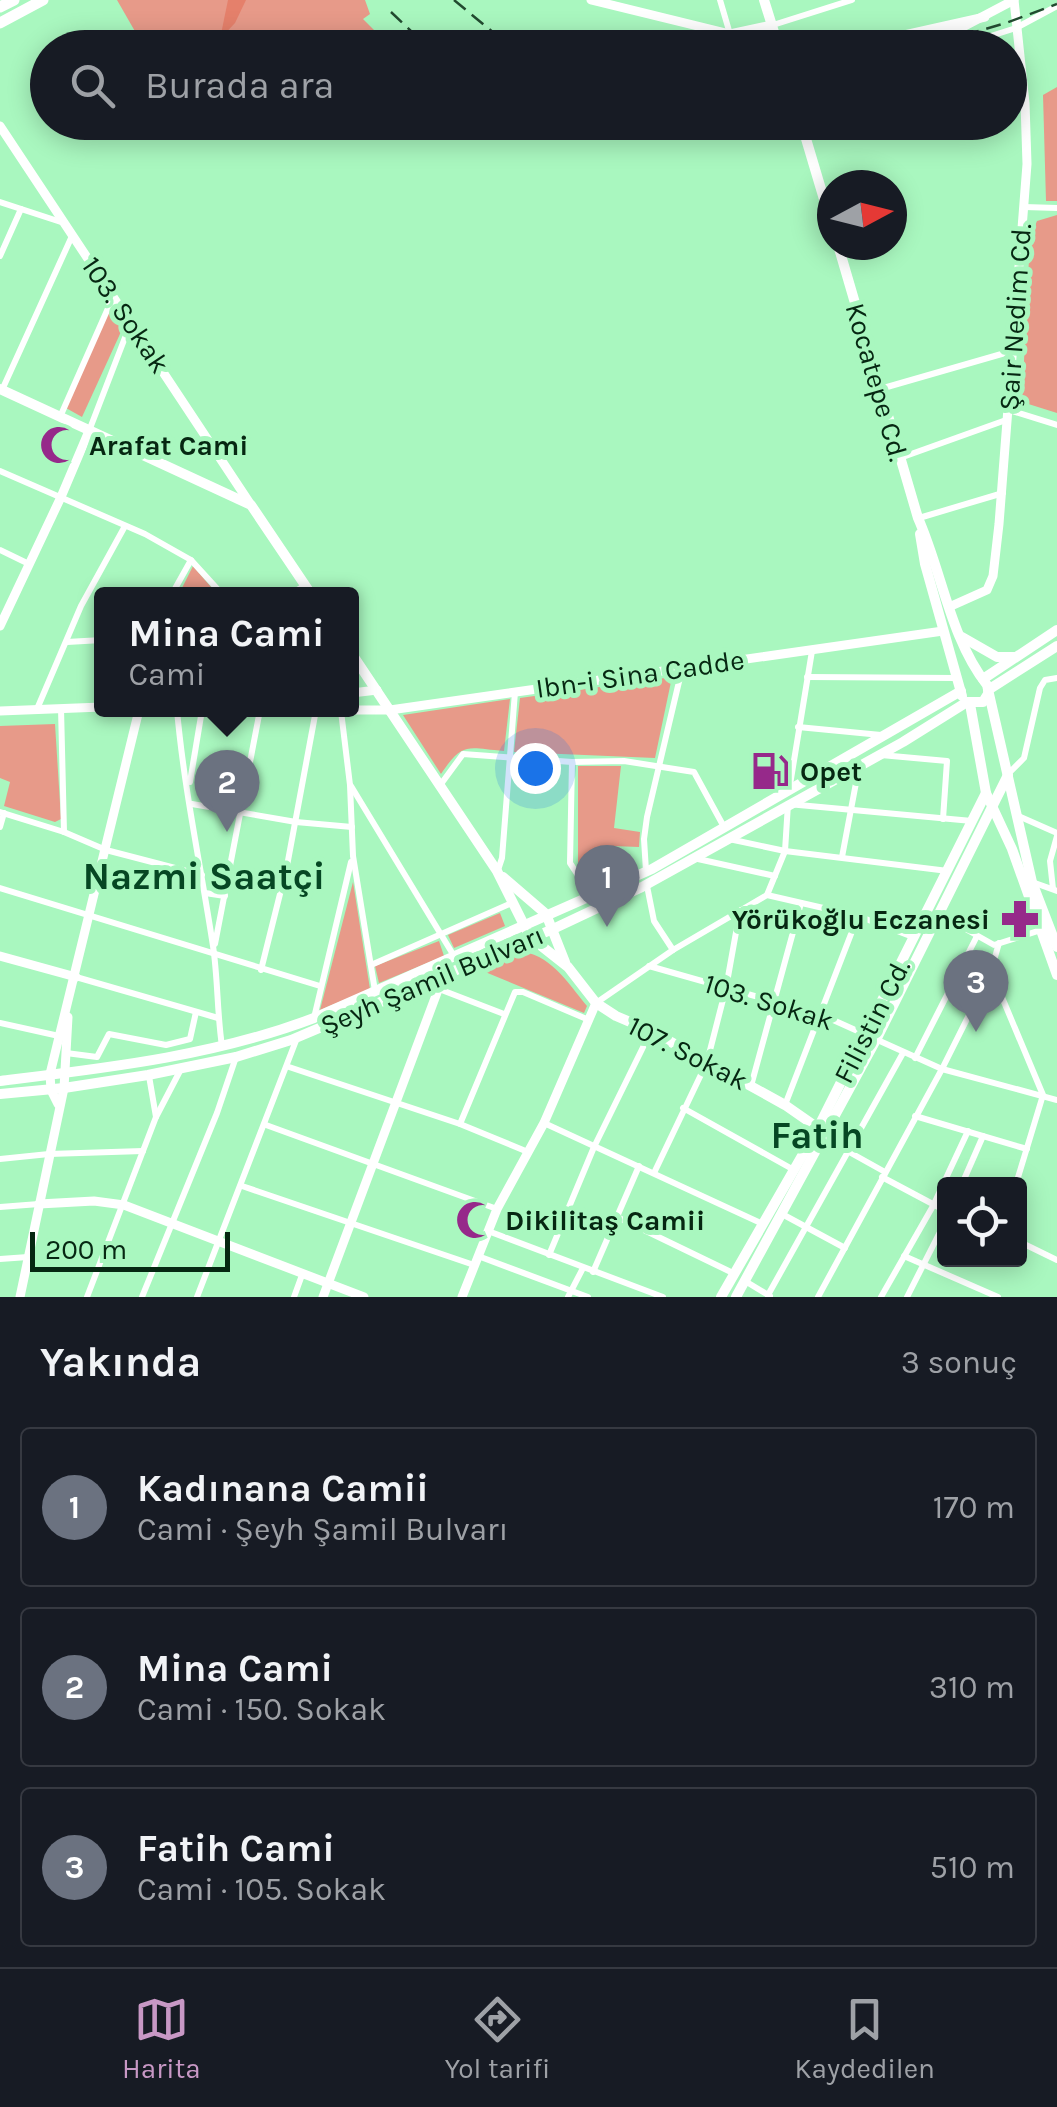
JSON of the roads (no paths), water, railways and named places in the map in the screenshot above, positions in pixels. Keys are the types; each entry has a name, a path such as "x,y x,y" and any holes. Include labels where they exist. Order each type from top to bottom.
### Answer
{"main road":[{"path":"0,7 14,0"},
{"path":"0,23 43,0"},
{"path":"764,0 773,30"},
{"path":"806,140 817,176"},
{"name":"Kocatepe Cd.","path":"842,260 918,518 959,635 985,685 1032,882 1056,940"},
{"path":"1,390 252,506"},
{"name":"103. Sokak","path":"252,506 306,587"},
{"name":"Kocatepe Cd.","path":"918,518 925,564 959,686 968,703"},
{"name":"Şeyh Şamil Bulvarı","path":"0,1081 222,1047 267,1036 314,1018 524,923 592,897 788,804 968,703 983,702 985,685 1016,657 1057,630"},
{"path":"959,635 997,657 1016,657"},
{"name":"Şeyh Şamil Bulvarı","path":"985,685 1057,646"},
{"path":"359,664 497,871 530,938 568,967"},
{"name":"Şeyh Şamil Bulvarı","path":"0,1094 148,1075 236,1057 298,1037 553,929 647,884 694,858 789,791 886,735 968,678 985,685"},
{"path":"968,703 986,794 1012,849 1057,975"},
{"name":"Filistin Cd.","path":"736,1297 740,1277 764,1224 877,1038 1008,774"},
{"name":"Filistin Cd.","path":"721,1297 740,1277 782,1214 865,1032 986,794"},
{"path":"497,871 546,914 568,967"},
{"name":"107. Sokak","path":"568,967 596,1002 616,1016 786,1104 821,1133"}],"street":[{"path":"591,0 715,30"},
{"path":"644,0 648,12"},
{"path":"720,0 729,30"},
{"path":"751,30 772,26 827,3 852,0"},
{"path":"959,30 1014,0"},
{"name":"Şair Nedim Cd.","path":"1014,0 1016,28"},
{"path":"1010,30 1057,6"},
{"path":"927,30 986,17"},
{"name":"103. Sokak","path":"0,126 252,506"},
{"name":"Şair Nedim Cd.","path":"949,608 987,590 993,576 1003,493 1027,140"},
{"path":"2,201 64,223"},
{"path":"1023,207 1057,208"},
{"path":"0,256 22,209"},
{"path":"1,390 72,236"},
{"path":"60,417 114,296"},
{"path":"0,626 62,497 131,321"},
{"path":"879,389 1012,350"},
{"path":"899,458 1009,415 1057,425"},
{"path":"0,472 126,526 191,560 216,587"},
{"path":"918,518 1003,493"},
{"path":"37,709 81,606 126,526"},
{"path":"0,550 29,564"},
{"path":"176,587 191,560"},
{"name":"Ibn-i Sina Cadde","path":"359,710 390,710 944,631"},
{"path":"67,642 94,640"},
{"path":"789,791 812,649"},
{"path":"646,872 644,840 682,668"},
{"path":"807,677 959,686"},
{"path":"1008,774 1024,758 1040,688 1045,680 1057,678"},
{"path":"359,692 377,690"},
{"path":"497,871 502,858 515,692"},
{"path":"0,711 94,707"},
{"path":"61,708 64,832"},
{"path":"58,1089 50,1074 137,717"},
{"path":"179,717 182,760 190,788 214,952 222,1047"},
{"path":"190,788 201,717"},
{"path":"214,952 259,717"},
{"path":"262,970 296,822 315,717"},
{"path":"339,717 350,786 353,856 375,990"},
{"path":"798,727 886,735"},
{"path":"438,787 463,754 658,764 694,772 726,833 785,851 948,871"},
{"path":"880,754 946,761 943,819"},
{"path":"572,762 570,863 592,897"},
{"path":"842,857 859,766"},
{"path":"350,786 454,956"},
{"path":"192,804 296,822 352,827"},
{"path":"462,1297 497,1209 530,1153 596,1002 767,894 785,851 788,804 973,821"},
{"path":"0,826 2,812 106,850 202,875"},
{"path":"1014,814 1057,834 1050,861 1055,890 1032,882"},
{"path":"314,1018 353,856"},
{"path":"694,858 774,876"},
{"path":"647,884 654,921 673,950"},
{"path":"0,888 320,986"},
{"path":"204,893 225,896"},
{"path":"767,894 858,916 914,938"},
{"path":"371,965 514,902"},
{"path":"751,1086 801,903"},
{"path":"654,1173 707,1062 740,909"},
{"path":"938,914 994,944 1041,930"},
{"path":"786,1104 858,916"},
{"path":"915,1058 977,936"},
{"path":"818,1297 942,1069 990,971 999,943"},
{"path":"0,956 218,1018"},
{"name":"103. Sokak","path":"649,966 822,1015 942,1069 1057,1100"},
{"path":"990,971 1042,1096 1018,1177"},
{"path":"323,1297 444,974"},
{"path":"439,989 504,1014"},
{"path":"460,1124 515,992 524,992 589,1020"},
{"path":"20,1297 58,1089 66,1072 70,999"},
{"path":"66,1052 97,1057 109,1034 166,1045 190,1039 196,1012"},
{"path":"0,1022 59,1036"},
{"path":"550,1256 594,1146 651,1031"},
{"path":"198,1297 298,1037"},
{"path":"617,1218 740,1277 770,1296 902,1053"},
{"path":"142,1297 236,1057"},
{"path":"288,1067 460,1124 530,1153"},
{"path":"87,1297 156,1117 181,1068"},
{"path":"148,1075 156,1117"},
{"path":"683,1108 794,1170"},
{"path":"915,1116 1027,1149"},
{"path":"544,1123 764,1224"},
{"path":"266,1125 497,1209"},
{"path":"880,1297 933,1206 968,1132"},
{"name":"107. Sokak","path":"821,1133 937,1207"},
{"path":"965,1177 983,1136"},
{"path":"0,1159 143,1151"},
{"path":"593,1272 638,1166"},
{"path":"242,1186 588,1297"},
{"path":"0,1207 94,1201 124,1206 364,1297"},
{"path":"782,1214 845,1248"},
{"path":"488,1232 663,1297"},
{"path":"906,1297 937,1238"},
{"path":"1027,1245 1057,1260"},
{"path":"904,1256 998,1297"},
{"path":"0,1259 28,1257"},
{"path":"569,1294 583,1268"},
{"path":"294,1297 302,1275"}],"railway":[{"path":"454,0 490,30"},
{"path":"982,30 1057,4"},
{"path":"391,12 410,30"}],"place":[{"name":"Arafat Cami","path":"59,445"},
{"name":"Opet","path":"770,771"},
{"name":"Mina Cami","path":"227,832"},
{"name":"Yörükoğlu Eczanesi","path":"1020,919"},
{"name":"Kadınana Camii","path":"607,927"},
{"name":"Fatih Cami","path":"976,1032"},
{"name":"Dikilitaş Camii","path":"475,1220"}],"district":[{"name":"Nazmi Saatçi","path":"204,876"},
{"name":"Fatih","path":"817,1135"}]}
